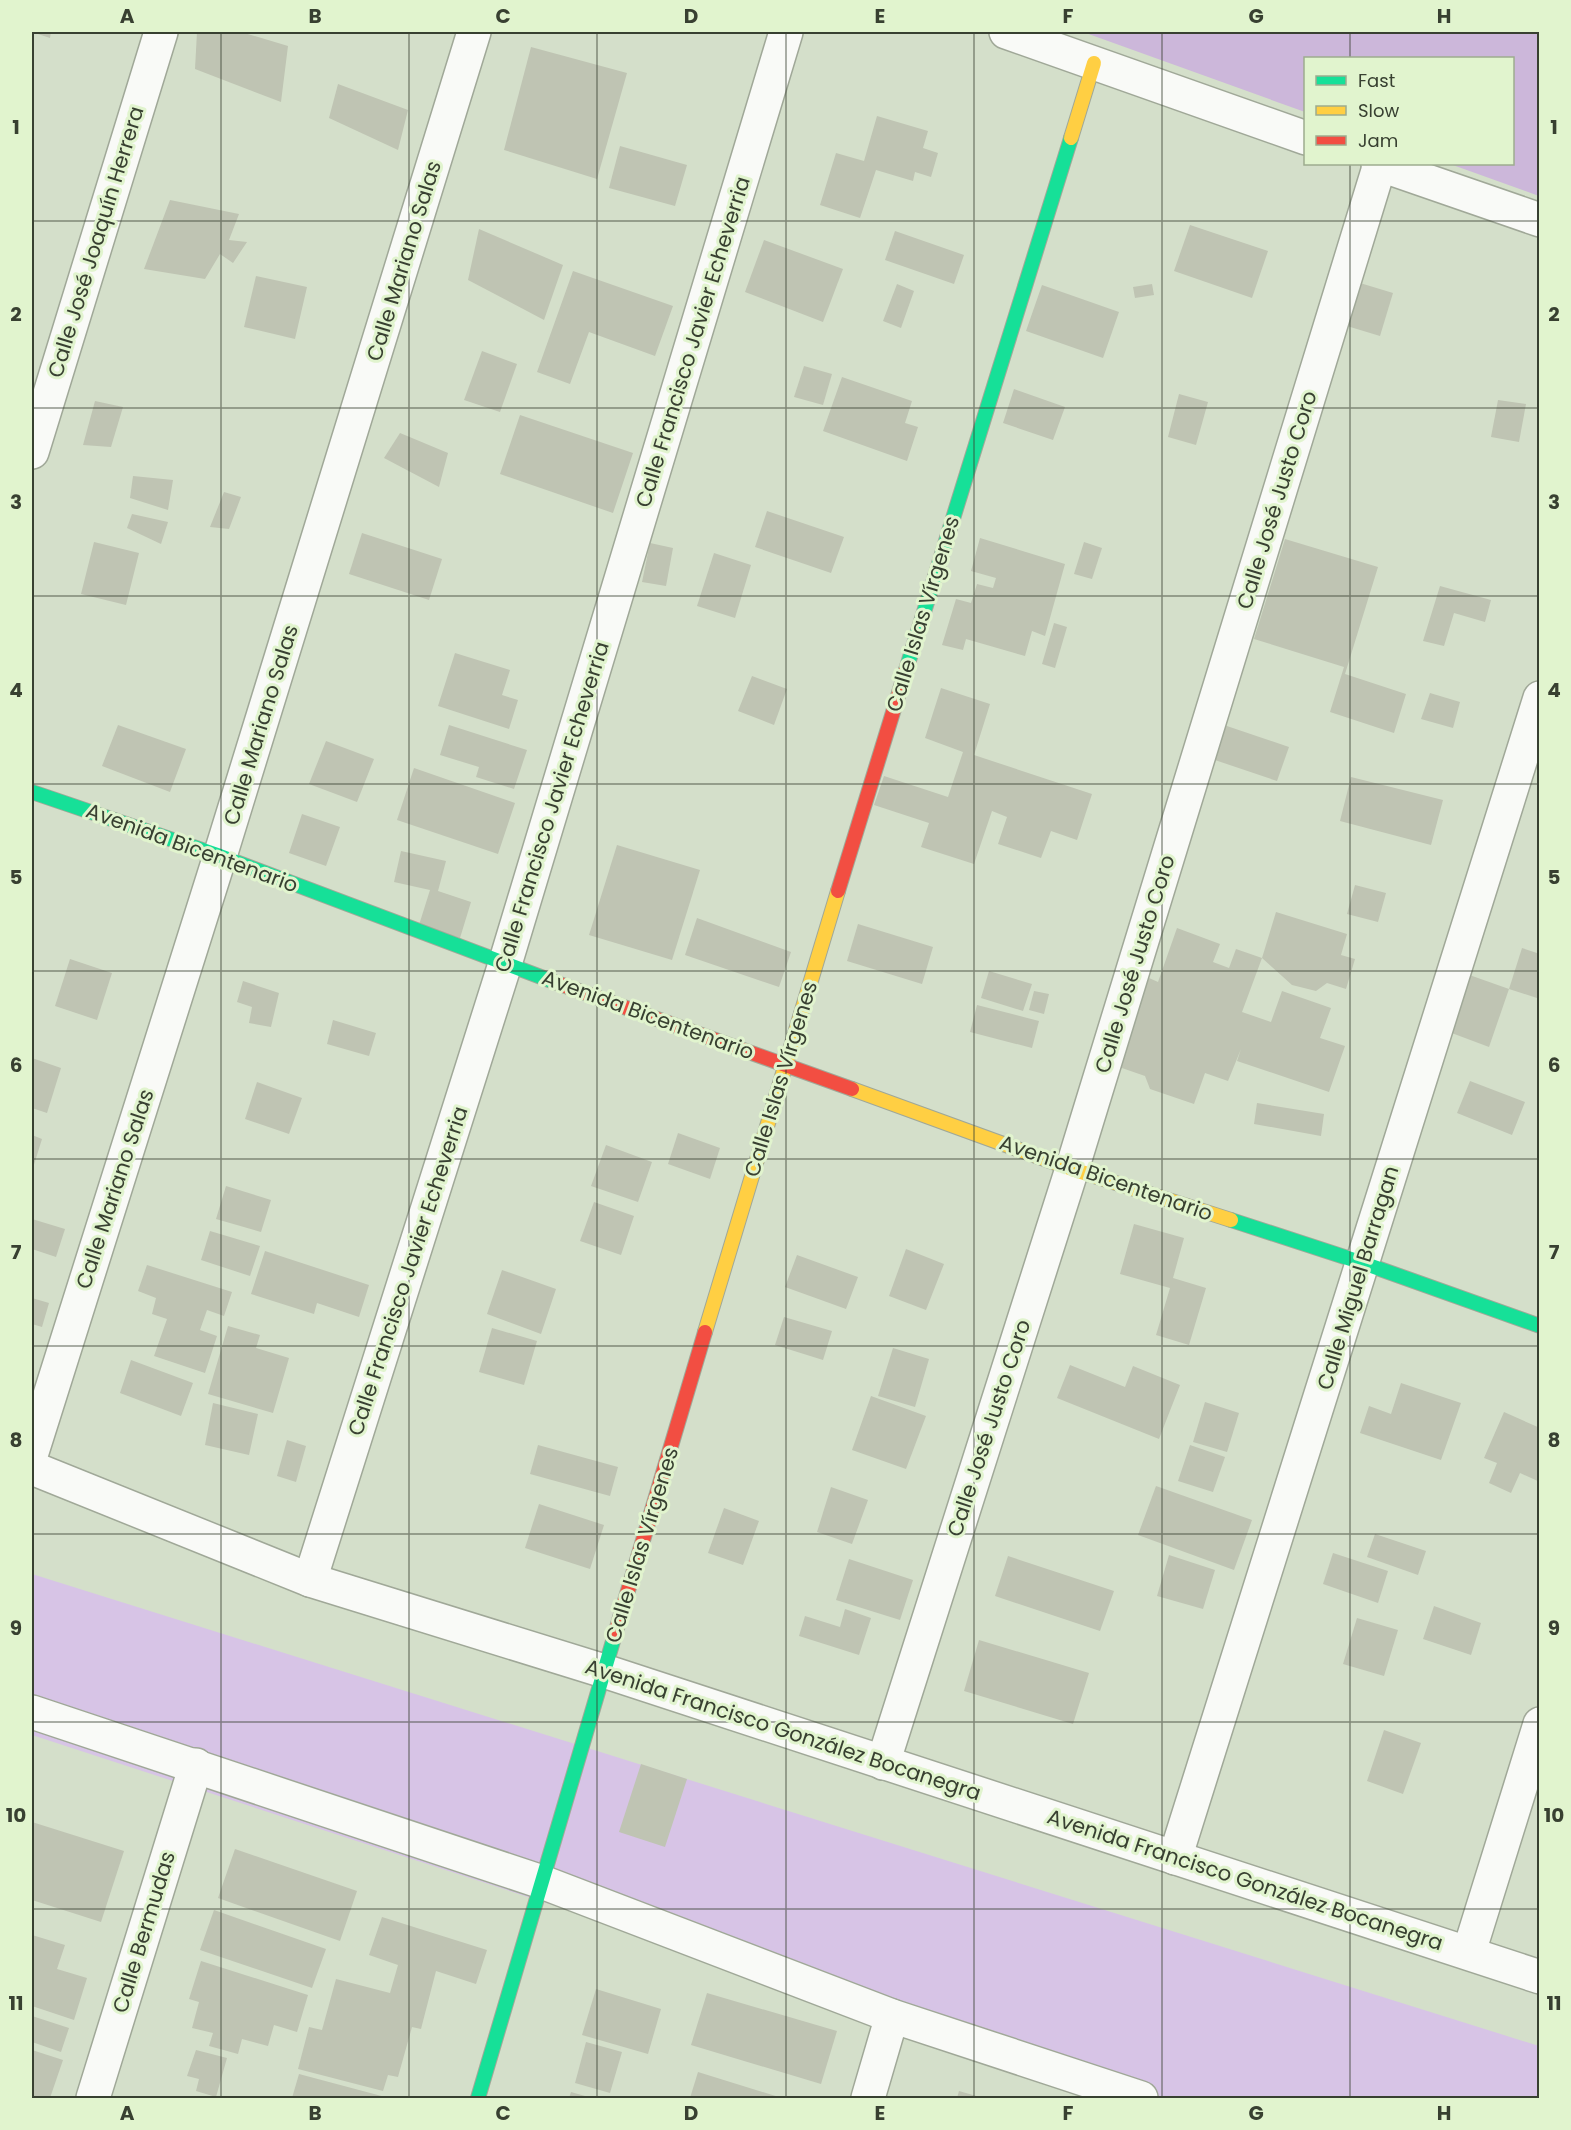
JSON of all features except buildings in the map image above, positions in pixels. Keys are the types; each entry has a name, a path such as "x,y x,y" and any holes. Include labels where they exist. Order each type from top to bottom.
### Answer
{"street":[{"name":"Calle José Joaquín Herrera","path":"32,452 161,32"},
{"name":"Calle Mariano Salas","path":"32,1452 220,856 474,32"},
{"name":"Calle Francisco Javier Echeverria","path":"310,1580 505,964 786,32"},
{"path":"1006,32 1304,138"},
{"name":"Calle Islas Vírgenes","path":"478,2098 784,1064 1094,63"},
{"name":"Calle José Justo Coro","path":"883,1762 1072,1169 1379,165"},
{"path":"1382,165 1539,220"},
{"name":"Calle Miguel Barragan","path":"1175,1858 1539,698"},
{"name":"Avenida Bicentenario","path":"32,792 220,856 505,964 1072,1169 1363,1263 1539,1326"},
{"name":"Avenida Francisco González Bocanegra","path":"32,1468 310,1580 604,1671 1469,1952 1539,1977"},
{"path":"32,1712 542,1882 892,2016 1141,2098"},
{"path":"1469,1952 1539,1724"},
{"name":"Calle Bermudas","path":"93,2098 196,1765"},
{"path":"868,2098 892,2016"}],"shaded area":[{"path":"1083,32 1539,32 1539,196 1453,165 1514,165 1514,57 1304,57 1304,112"},
{"path":"32,1574 1539,2046 1539,2098 1144,2098 32,1735"}],"traffic: fast":[{"path":"906,670 1071,138"},
{"path":"32,792 220,856 557,983"},
{"path":"1231,1220 1363,1263 1540,1326"},
{"path":"478,2098 616,1631"}],"traffic: slow":[{"path":"1071,138 1094,63"},
{"path":"705,1332 838,891"},
{"path":"852,1089 1072,1169 1231,1220"}],"traffic: jam":[{"path":"838,891 906,670"},
{"path":"557,983 852,1089"},
{"path":"616,1631 705,1332"}]}
